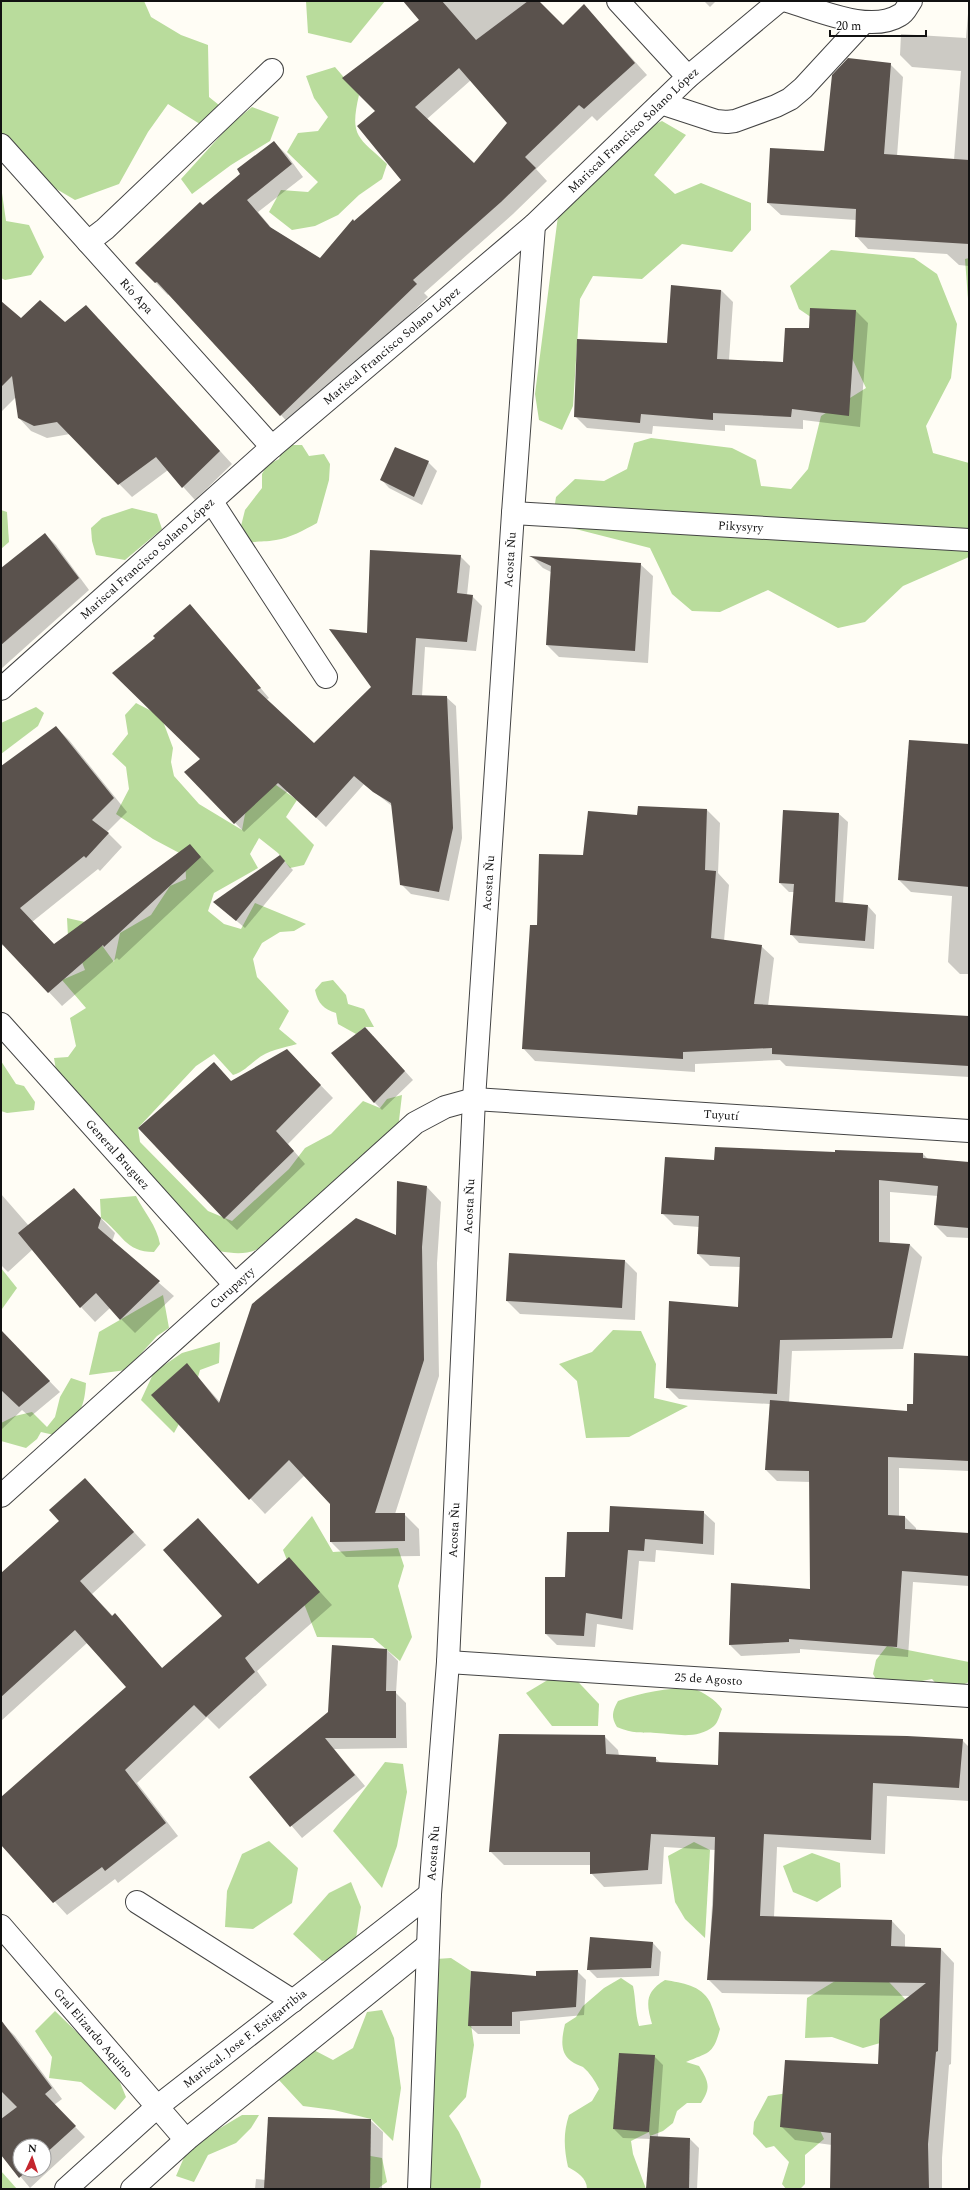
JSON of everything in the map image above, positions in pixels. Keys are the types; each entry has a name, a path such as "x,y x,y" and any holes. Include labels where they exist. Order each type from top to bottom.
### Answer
{"street":[{"path":"618,1 688,77"},
{"name":"Mariscal Francisco Solano López","path":"1,688 212,502 272,447 534,225 688,77 779,1"},
{"path":"787,1 863,23 884,22 901,15 911,1"},
{"path":"661,103 716,121 726,122 735,121 776,106 803,88 863,23"},
{"path":"88,242 105,229 272,70"},
{"name":"Río Apa","path":"1,145 272,447"},
{"name":"Acosta Ñu","path":"419,2189 430,1894 448,1662 474,1099 513,513 534,225"},
{"path":"212,502 326,677"},
{"name":"Pikysyry","path":"513,513 969,540"},
{"name":"General Bruguez","path":"1,1024 235,1285"},
{"name":"Tuyutí","path":"474,1099 969,1131"},
{"name":"Curupayty","path":"1,1496 415,1124 445,1107 474,1099"},
{"name":"25 de Agosto","path":"448,1662 969,1696"},
{"name":"Mariscal. Jose F. Estigarribia","path":"66,2189 158,2106 430,1894"},
{"path":"137,1902 292,2001"},
{"name":"Gral Elizardo Aquino","path":"1,1926 186,2140"},
{"path":"132,2189 186,2140 428,1945"}],"green space":[{"path":"1,1 144,1 151,17 181,35 208,45 209,97 224,109 203,126 168,104 148,132 119,184 75,200 21,168 1,145"},
{"path":"306,1 385,1 351,43 308,33"},
{"path":"335,67 359,95 355,120 356,129 359,136 363,142 387,164 382,179 359,195 338,215 315,226 292,230 269,212 281,190 308,192 318,182 287,152 298,133 318,131 328,117 314,98 306,76"},
{"path":"252,107 279,117 270,141 231,165 192,194 181,179 231,124"},
{"path":"662,121 686,135 654,175 675,194 701,183 751,203 751,230 732,252 682,244 642,279 593,276 580,299 573,406 562,430 539,420 535,394 558,216 613,143"},
{"path":"1,186 6,221 29,225 44,257 31,275 5,280 1,278"},
{"path":"831,250 914,258 937,274 957,324 951,378 926,426 933,453 969,463 969,557 903,586 865,622 838,628 768,590 720,612 692,611 672,594 650,548 552,523 556,497 575,479 604,481 627,469 634,443 651,438 732,448 756,460 761,486 791,489 808,469 821,416 866,388 843,339 799,309 790,286"},
{"path":"969,258 969,312 965,259"},
{"path":"284,445 302,445 309,456 324,454 330,464 329,480 317,523 281,539 254,542 240,547 238,538 245,510 262,488 262,474 267,465 279,459"},
{"path":"132,508 157,514 162,529 125,560 96,555 92,541 91,528 102,518"},
{"path":"1,510 7,512 9,542 1,549"},
{"path":"136,703 161,716 173,748 171,762 174,776 199,804 242,830 245,814 265,777 297,800 286,817 314,845 304,865 290,868 278,853 259,838 250,854 258,868 214,893 208,911 224,924 241,929 255,903 306,924 294,931 280,932 262,943 253,959 257,977 289,1011 279,1029 297,1044 266,1054 243,1071 233,1075 214,1054 196,1066 138,1128 140,1142 208,1211 232,1221 289,1169 305,1148 331,1134 363,1101 380,1108 387,1099 402,1095 398,1129 270,1243 246,1253 219,1251 57,1076 54,1058 68,1057 76,1046 70,1018 86,1008 62,980 85,970 76,946 68,937 67,918 85,922 114,962 120,933 151,915 170,886 186,879 185,856 153,839 116,814 129,789 126,767 112,754 128,734 125,715"},
{"path":"36,707 44,713 38,726 1,754 1,723"},
{"path":"333,980 346,995 348,1004 364,1009 374,1027 365,1027 356,1034 338,1024 336,1013 328,1010 322,1005 315,990 322,982"},
{"path":"1,1061 16,1084 24,1086 35,1102 34,1110 7,1113 1,1111"},
{"path":"136,1196 153,1225 158,1237 160,1244 154,1252 136,1249 124,1241 101,1218 100,1199"},
{"path":"1,1268 17,1288 2,1309 1,1308"},
{"path":"163,1295 169,1328 157,1336 126,1370 89,1375 99,1332"},
{"path":"613,1330 641,1331 656,1364 654,1398 688,1406 629,1437 586,1438 577,1381 559,1364 592,1352"},
{"path":"220,1342 219,1363 200,1370 191,1402 174,1433 141,1400 154,1372 182,1353"},
{"path":"71,1378 86,1383 81,1408 74,1418 54,1435 41,1432 37,1439 26,1448 1,1441 1,1423 15,1416 32,1412 47,1427 55,1417 60,1397"},
{"path":"312,1516 333,1552 398,1548 404,1566 398,1586 412,1637 400,1661 373,1638 317,1637 283,1550"},
{"path":"887,1646 969,1662 969,1682 945,1693 932,1679 882,1689 873,1674 876,1660"},
{"path":"566,1669 599,1704 598,1726 552,1726 526,1693"},
{"path":"693,1688 716,1702 722,1709 715,1725 701,1733 693,1735 679,1735 636,1732 617,1727 615,1723 613,1714 614,1708 618,1701 655,1691"},
{"path":"385,1762 403,1764 407,1792 397,1846 382,1888 333,1831"},
{"path":"269,1841 298,1868 292,1903 253,1929 225,1927 227,1891 242,1854"},
{"path":"694,1842 710,1850 705,1938 685,1919 675,1902 668,1856"},
{"path":"812,1853 840,1863 841,1887 817,1902 793,1892 783,1866"},
{"path":"351,1882 361,1907 356,1938 347,1957 322,1961 293,1934 329,1893"},
{"path":"451,1958 471,1971 469,2011 474,2045 466,2097 449,2116 459,2132 481,2181 480,2189 428,2189 436,1959"},
{"path":"850,1972 889,1982 905,1999 887,2041 863,2048 832,2037 805,2038 807,1998"},
{"path":"621,1978 633,1986 639,2026 652,2024 648,2004 649,1999 658,1984 665,1980 678,1982 696,1988 702,1992 710,2002 720,2029 715,2044 709,2052 686,2062 699,2066 707,2081 708,2085 706,2093 701,2103 687,2103 677,2111 673,2123 663,2131 650,2136 649,2132 631,2141 633,2154 646,2189 587,2189 587,2185 578,2173 568,2167 565,2135 569,2115 592,2101 599,2089 586,2069 572,2062 567,2057 562,2044 563,2034 565,2024 576,2017 583,2006 604,1988"},
{"path":"382,2010 394,2038 401,2088 393,2141 371,2119 334,2110 303,2106 278,2079 310,2048 333,2060 353,2048 367,2012"},
{"path":"55,2011 114,2068 126,2097 115,2110 81,2082 49,2078 52,2057 35,2031"},
{"path":"788,2093 812,2113 824,2139 805,2155 805,2184 800,2189 786,2189 782,2184 789,2162 774,2146 766,2148 753,2134 754,2122 768,2096"},
{"path":"242,2115 259,2115 251,2128 236,2143 208,2155 194,2182 176,2176 192,2139 212,2133"},
{"path":"342,2151 382,2158 387,2182 377,2189 362,2189"},
{"path":"1,2171 17,2189 1,2189"}],"building":[{"path":"403,1 442,1 476,40 528,1 539,1 563,25 584,4 635,63 584,109 579,105 525,157 536,168 501,202 413,280 417,284 280,416 157,282 155,283 135,263 200,202 203,205 240,174 237,169 274,141 292,164 247,200 270,227 320,258 353,219 354,221 401,180 357,126 375,111 342,78 419,20","holes":["459,68 507,123 474,163 415,107"]},
{"path":"848,58 891,63 884,154 969,160 969,244 855,237 856,209 767,203 770,148 824,151 832,75"},
{"path":"671,285 721,290 717,359 783,362 785,328 809,328 810,308 856,310 849,416 792,409 791,417 713,413 713,420 641,414 640,423 574,417 577,339 667,343"},
{"path":"40,300 65,322 86,305 220,451 182,488 156,457 118,485 57,422 34,426 18,418 12,376 1,387 1,301 21,318"},
{"path":"395,447 429,461 414,497 380,480"},
{"path":"45,533 79,578 1,645 1,568"},
{"path":"370,550 461,555 457,593 473,595 467,642 416,638 412,695 447,696 453,828 439,892 400,885 391,803 373,792 354,776 316,818 278,783 234,824 184,772 200,759 112,673 155,638 153,636 190,604 261,688 257,690 314,743 371,687 329,629 367,633"},
{"path":"529,556 641,563 635,651 546,645 551,566"},
{"path":"56,726 114,798 92,820 109,833 86,858 84,856 20,908 54,944 190,844 201,857 104,947 103,945 48,993 1,943 1,766"},
{"path":"909,740 969,744 969,887 898,880"},
{"path":"638,806 707,809 705,870 716,871 711,938 762,945 754,1004 969,1016 969,1066 772,1054 772,1048 683,1052 683,1059 522,1049 530,925 537,925 539,854 583,855 588,811 637,815"},
{"path":"783,810 839,813 835,902 868,905 865,941 790,935 794,884 779,883"},
{"path":"280,855 285,861 236,921 213,902"},
{"path":"365,1027 405,1071 374,1103 331,1053"},
{"path":"287,1049 321,1085 276,1131 294,1151 224,1219 138,1128 214,1062 231,1081"},
{"path":"715,1147 835,1152 835,1150 923,1153 923,1158 969,1162 969,1228 934,1225 938,1186 879,1180 879,1242 910,1244 892,1338 780,1340 777,1394 666,1388 669,1301 738,1307 740,1257 697,1254 699,1216 661,1214 665,1157 714,1160"},
{"path":"397,1181 427,1186 422,1247 424,1360 375,1513 405,1513 405,1541 330,1542 330,1504 289,1460 249,1500 151,1395 187,1363 219,1403 252,1304 356,1218 396,1235"},
{"path":"74,1188 101,1218 98,1228 160,1281 120,1320 96,1293 80,1308 18,1233"},
{"path":"509,1253 625,1260 622,1308 506,1301"},
{"path":"1,1330 50,1381 19,1407 1,1390"},
{"path":"914,1353 969,1356 969,1461 888,1457 888,1515 905,1516 905,1529 969,1533 969,1576 902,1571 897,1647 789,1639 789,1642 729,1645 731,1583 810,1589 809,1471 765,1470 770,1400 907,1411 907,1404 913,1404"},
{"path":"85,1478 134,1532 80,1581 112,1616 115,1613 162,1668 222,1616 163,1550 198,1518 258,1584 289,1557 320,1592 245,1658 255,1672 206,1717 194,1705 125,1770 166,1823 105,1871 102,1867 53,1903 1,1845 1,1797 126,1687 75,1630 1,1697 1,1573 59,1521 49,1510"},
{"path":"610,1506 704,1511 703,1544 645,1539 644,1551 628,1550 622,1619 586,1613 584,1636 545,1634 545,1577 565,1577 567,1532 609,1532"},
{"path":"332,1645 387,1649 386,1691 396,1691 396,1738 325,1738 355,1775 290,1827 249,1777 328,1712"},
{"path":"719,1732 907,1736 963,1739 959,1788 873,1783 871,1840 764,1834 760,1916 892,1920 891,1946 941,1948 938,2051 936,2052 928,2144 929,2189 830,2189 831,2133 780,2127 785,2060 878,2064 880,2019 926,1983 707,1980 713,1905 715,1837 651,1834 648,1870 590,1874 590,1852 489,1852 499,1734 605,1735 606,1754 656,1757 656,1762 718,1765"},
{"path":"590,1937 653,1942 651,1968 587,1970"},
{"path":"578,1970 576,2007 512,2012 512,2026 468,2026 471,1971 536,1976 536,1971"},
{"path":"1,2020 52,2088 45,2094 76,2126 52,2148 52,2138 12,2138 12,2169 1,2155 1,2119 17,2107 1,2091"},
{"path":"619,2053 655,2055 649,2132 613,2129"},
{"path":"268,2117 371,2119 370,2189 264,2189"},
{"path":"650,2136 690,2138 689,2189 646,2189"}]}
